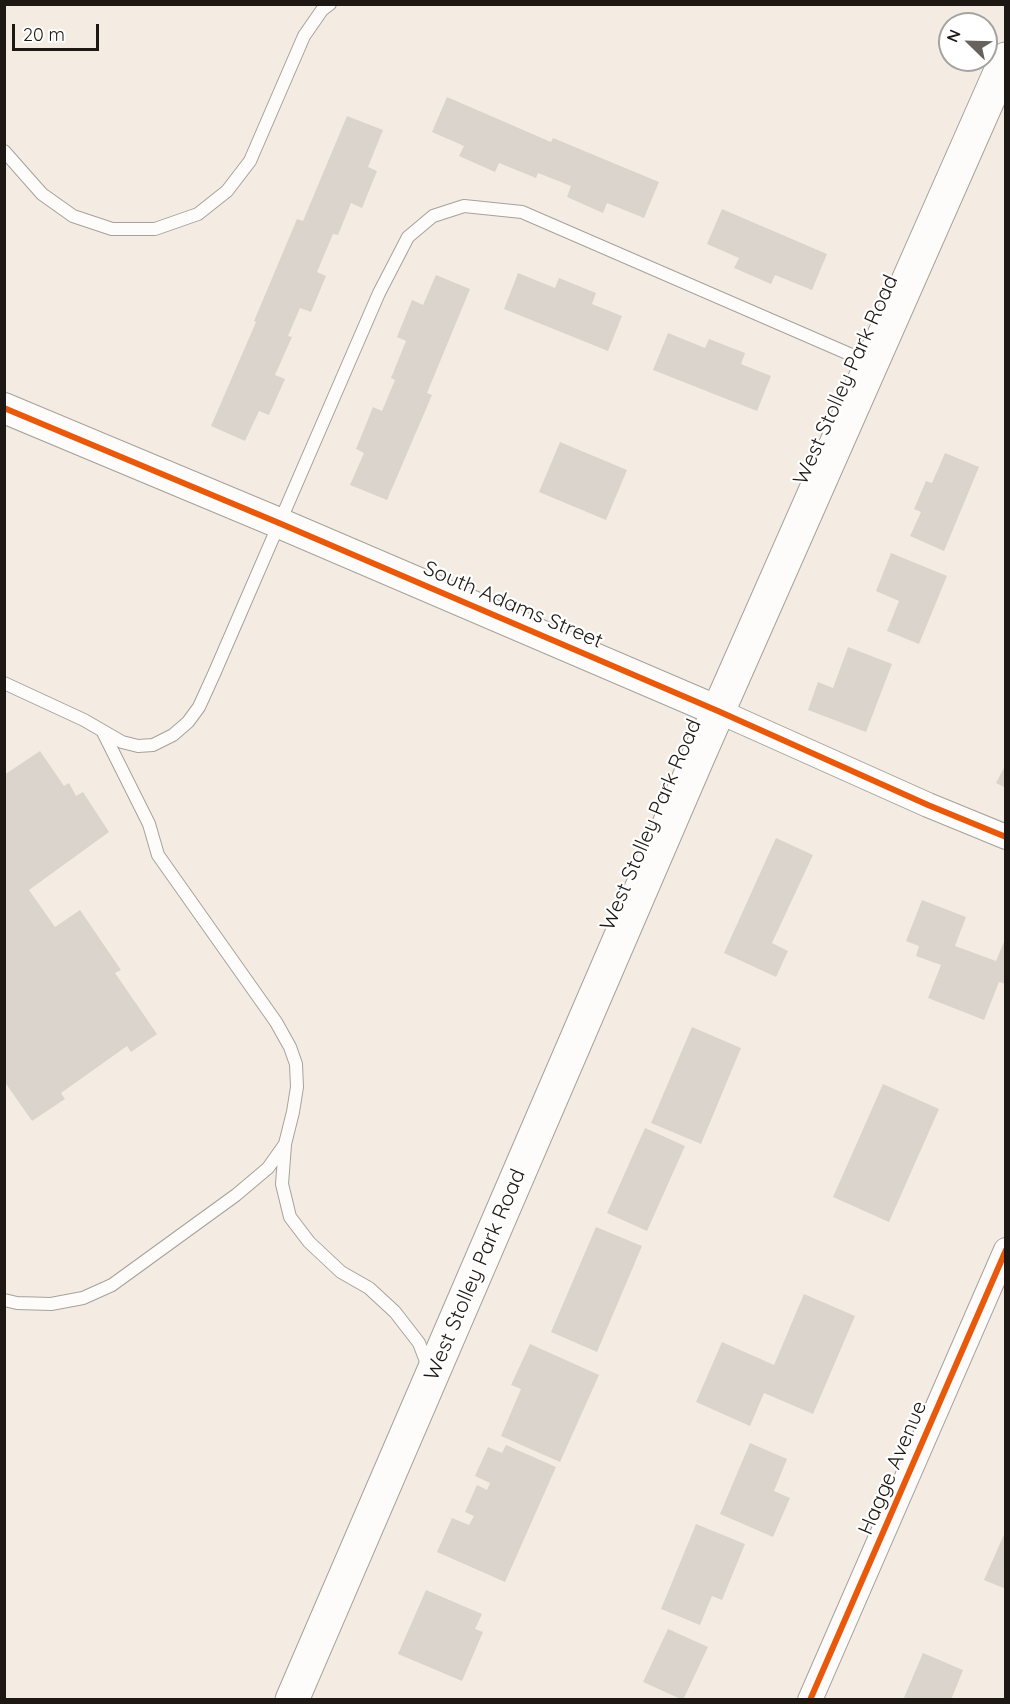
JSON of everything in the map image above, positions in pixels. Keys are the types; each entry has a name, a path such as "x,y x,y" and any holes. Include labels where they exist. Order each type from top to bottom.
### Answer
{"main road":[{"name":"West Stolley Park Road","path":"292,1700 718,711 1005,59"}],"street":[{"name":"South Adams Street","path":"4,408 718,711 918,801 1005,837"},
{"name":"Hagge Avenue","path":"810,1700 1005,1250"}],"lane":[{"path":"4,152 42,194 73,216 112,230 155,229 198,214 227,191 250,161 304,36 322,10 330,4"},
{"path":"4,683 84,720 122,742 138,746 153,745 173,735 188,722 209,685 379,293 408,237 433,216 464,206 522,212 871,363"},
{"path":"102,731 149,824 158,855 276,1022 290,1047 296,1064 297,1087 285,1144 282,1184 290,1217 309,1242 341,1272 369,1288 395,1312 418,1343 432,1375"},
{"path":"4,1300 17,1303 51,1304 83,1298 112,1285 236,1195 268,1168 285,1144"}],"building":[{"path":"447,97 551,142 553,138 659,182 644,218 607,203 603,213 567,197 571,186 538,173 536,178 499,163 495,172 459,156 464,146 432,132"},
{"path":"347,116 383,130 368,167 377,171 362,208 351,203 338,235 333,234 317,272 326,276 311,312 300,308 288,336 292,337 275,375 285,379 269,415 259,411 245,441 211,426 297,219 303,221"},
{"path":"722,209 827,254 812,290 775,275 771,284 734,268 739,258 707,244"},
{"path":"518,273 555,288 559,278 596,293 592,304 622,316 608,351 504,309"},
{"path":"436,275 470,289 427,393 432,395 387,500 350,485 364,453 356,449 373,407 382,411 395,380 391,378 406,341 397,337 412,300 423,305"},
{"path":"668,333 705,348 709,339 745,353 741,364 771,376 757,411 653,370"},
{"path":"560,442 627,470 606,520 539,492"},
{"path":"945,453 979,467 944,551 910,536 921,512 914,509 926,481 932,483"},
{"path":"891,553 947,576 919,644 887,631 899,601 876,591"},
{"path":"848,647 892,664 866,732 808,710 818,682 833,688"},
{"path":"40,751 64,786 69,783 76,796 83,792 109,832 29,890 55,927 80,910 121,970 115,973 157,1034 131,1052 127,1046 61,1093 65,1099 32,1121 4,1081 4,775"},
{"path":"1006,764 1006,788 996,783"},
{"path":"776,838 813,855 772,943 788,951 776,977 724,953"},
{"path":"922,900 966,917 955,946 996,961 1006,937 1006,984 999,982 984,1020 928,998 941,965 916,956 919,946 906,941"},
{"path":"692,1027 741,1048 701,1144 651,1123"},
{"path":"883,1084 939,1109 889,1222 833,1197"},
{"path":"645,1128 685,1146 647,1231 607,1213"},
{"path":"596,1227 642,1246 597,1352 551,1332"},
{"path":"804,1294 855,1316 813,1414 764,1393 750,1426 696,1402 722,1342 774,1365"},
{"path":"530,1344 599,1375 560,1462 501,1436 521,1389 511,1385"},
{"path":"750,1443 787,1459 774,1491 790,1498 773,1537 720,1514"},
{"path":"506,1445 556,1467 505,1582 437,1552 452,1518 469,1525 474,1516 465,1512 477,1485 487,1490 490,1483 475,1476 488,1447 502,1453"},
{"path":"696,1524 745,1544 722,1600 712,1596 700,1625 661,1609"},
{"path":"1006,1530 1006,1589 984,1580"},
{"path":"426,1590 482,1614 475,1629 483,1632 462,1681 398,1654"},
{"path":"668,1629 708,1647 683,1700 643,1682"},
{"path":"923,1653 963,1670 951,1700 903,1700"}],"cycle path":[{"path":"4,408 279,523 1006,837"},
{"path":"810,1700 1006,1250"}]}
